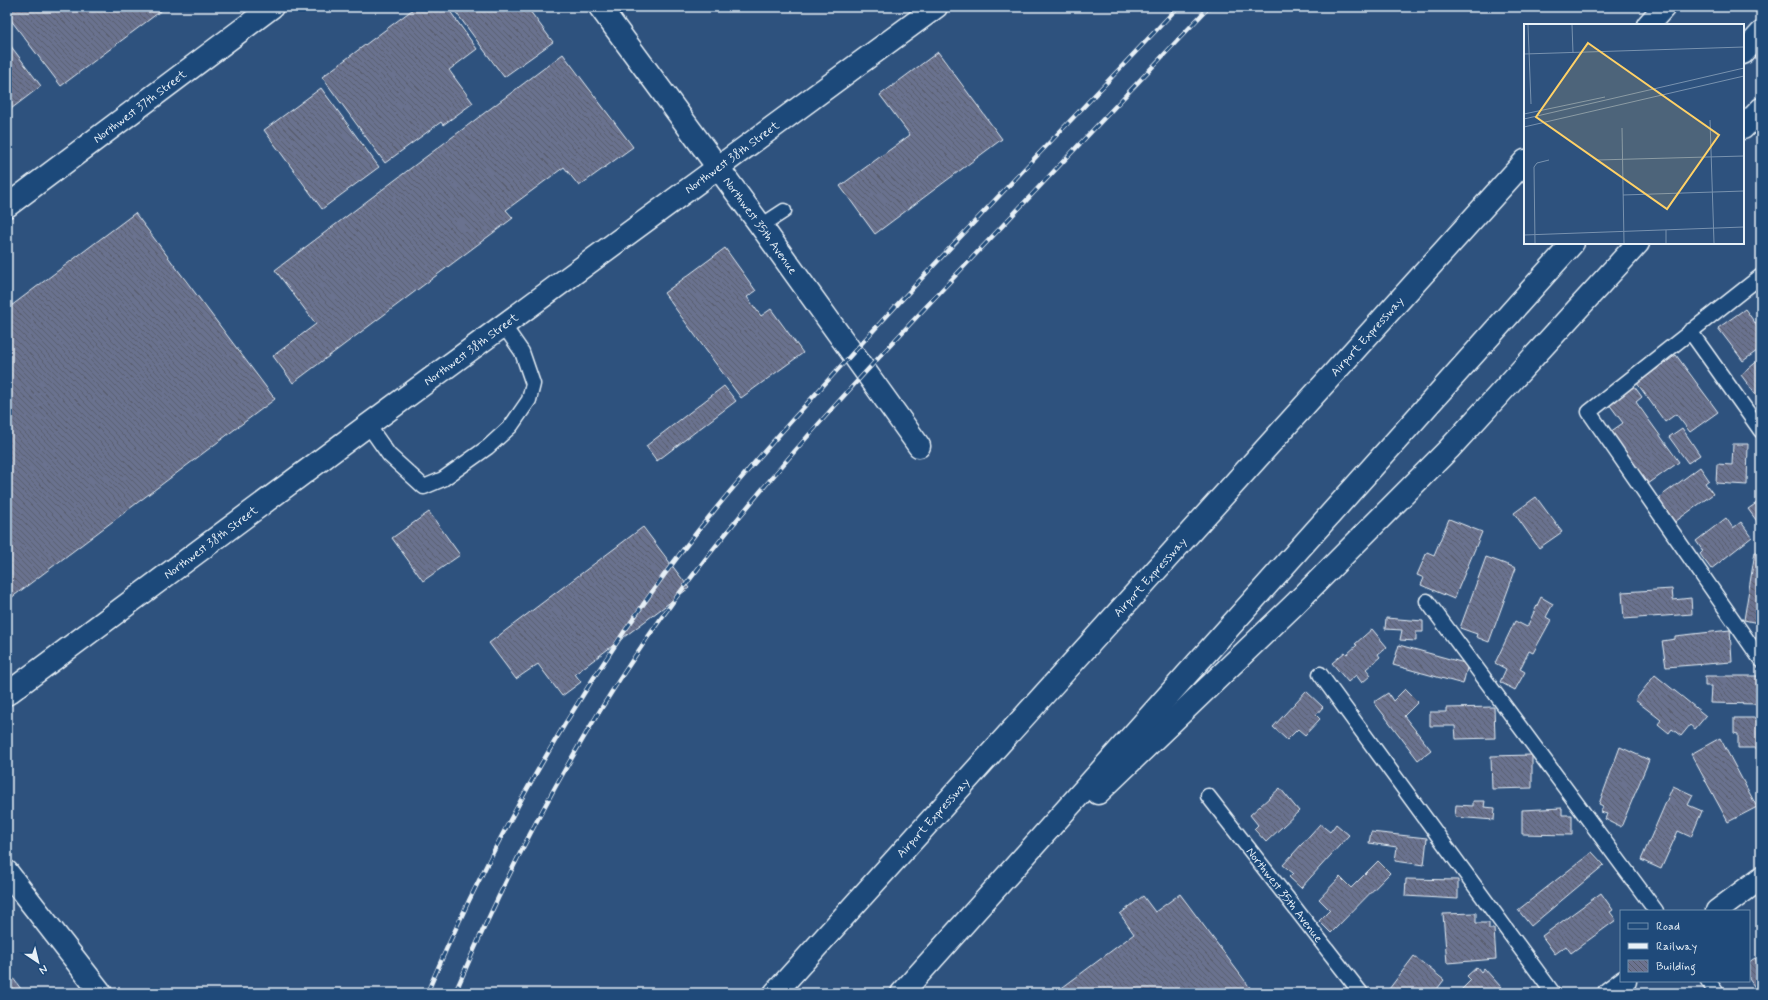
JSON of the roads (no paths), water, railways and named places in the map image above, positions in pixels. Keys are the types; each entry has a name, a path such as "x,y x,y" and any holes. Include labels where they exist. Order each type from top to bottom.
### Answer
{"main road":[{"name":"Northwest 37th Street","path":"7,206 272,7"},
{"name":"Northwest 35th Avenue","path":"600,7 761,226 919,446"},
{"name":"Northwest 38th Street","path":"7,694 368,425 936,7"},
{"path":"1649,24 1664,7"},
{"path":"1744,52 1761,33"},
{"path":"1744,127 1761,109"},
{"name":"Airport Expressway","path":"775,993 1524,162"},
{"path":"902,993 1572,244"},
{"path":"972,915 1312,587 1449,449 1637,244"},
{"path":"7,872 101,993"},
{"path":"1718,910 1761,878"},
{"path":"1609,993 1624,982"}],"lane":[{"path":"761,226 784,211"},
{"path":"1761,276 1589,412 1761,660"},
{"path":"368,425 389,455 424,487 443,479 488,448 511,426 529,400 533,384 522,352 504,326"},
{"path":"1690,331 1761,431"},
{"path":"1427,601 1655,910"},
{"path":"1320,674 1553,993"},
{"name":"Northwest 35th Avenue","path":"1208,796 1361,993"},
{"path":"1709,982 1717,993"}],"railway":[{"path":"427,993 475,887 529,785 589,686 621,637 677,558 749,469 891,311 1178,7"},
{"path":"455,993 478,941 527,840 582,740 642,645 709,554 781,467 856,382 1209,7"}]}
